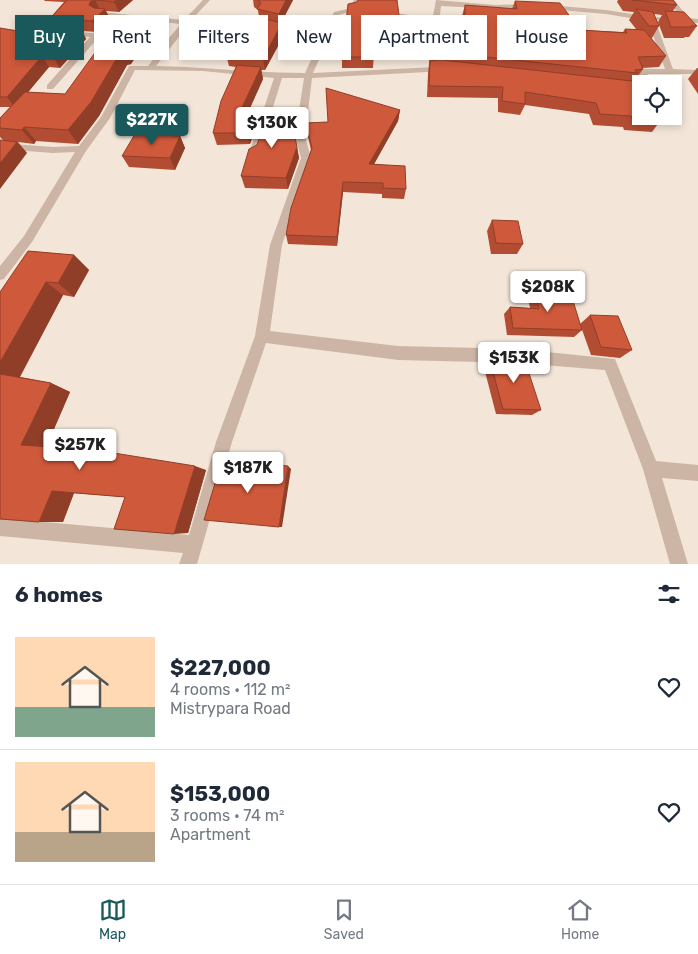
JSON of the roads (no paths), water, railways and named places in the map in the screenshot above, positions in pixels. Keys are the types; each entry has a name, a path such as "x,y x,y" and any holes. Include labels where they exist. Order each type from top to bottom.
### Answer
{"street":[{"path":"193,15 207,0"},
{"path":"335,15 336,13 354,9 357,0"},
{"path":"671,0 687,21"},
{"path":"440,68 434,31 439,2 496,7 523,2 652,19 698,21"},
{"path":"100,14 179,19"},
{"path":"652,19 670,71"},
{"path":"150,68 179,32"},
{"path":"50,87 94,37"},
{"path":"188,564 224,442 262,336 276,245 306,158 300,136 308,76 314,60"},
{"path":"0,275 37,223 82,149 105,118 132,68 203,69 254,75 308,76 440,68 456,70"},
{"path":"618,88 638,89 645,71 698,72"},
{"path":"253,156 278,75"},
{"path":"0,146 52,150 82,149"},
{"path":"262,336 398,353 518,356 610,364 651,468 679,564"},
{"path":"651,468 698,473"},
{"path":"0,527 195,545"}]}
